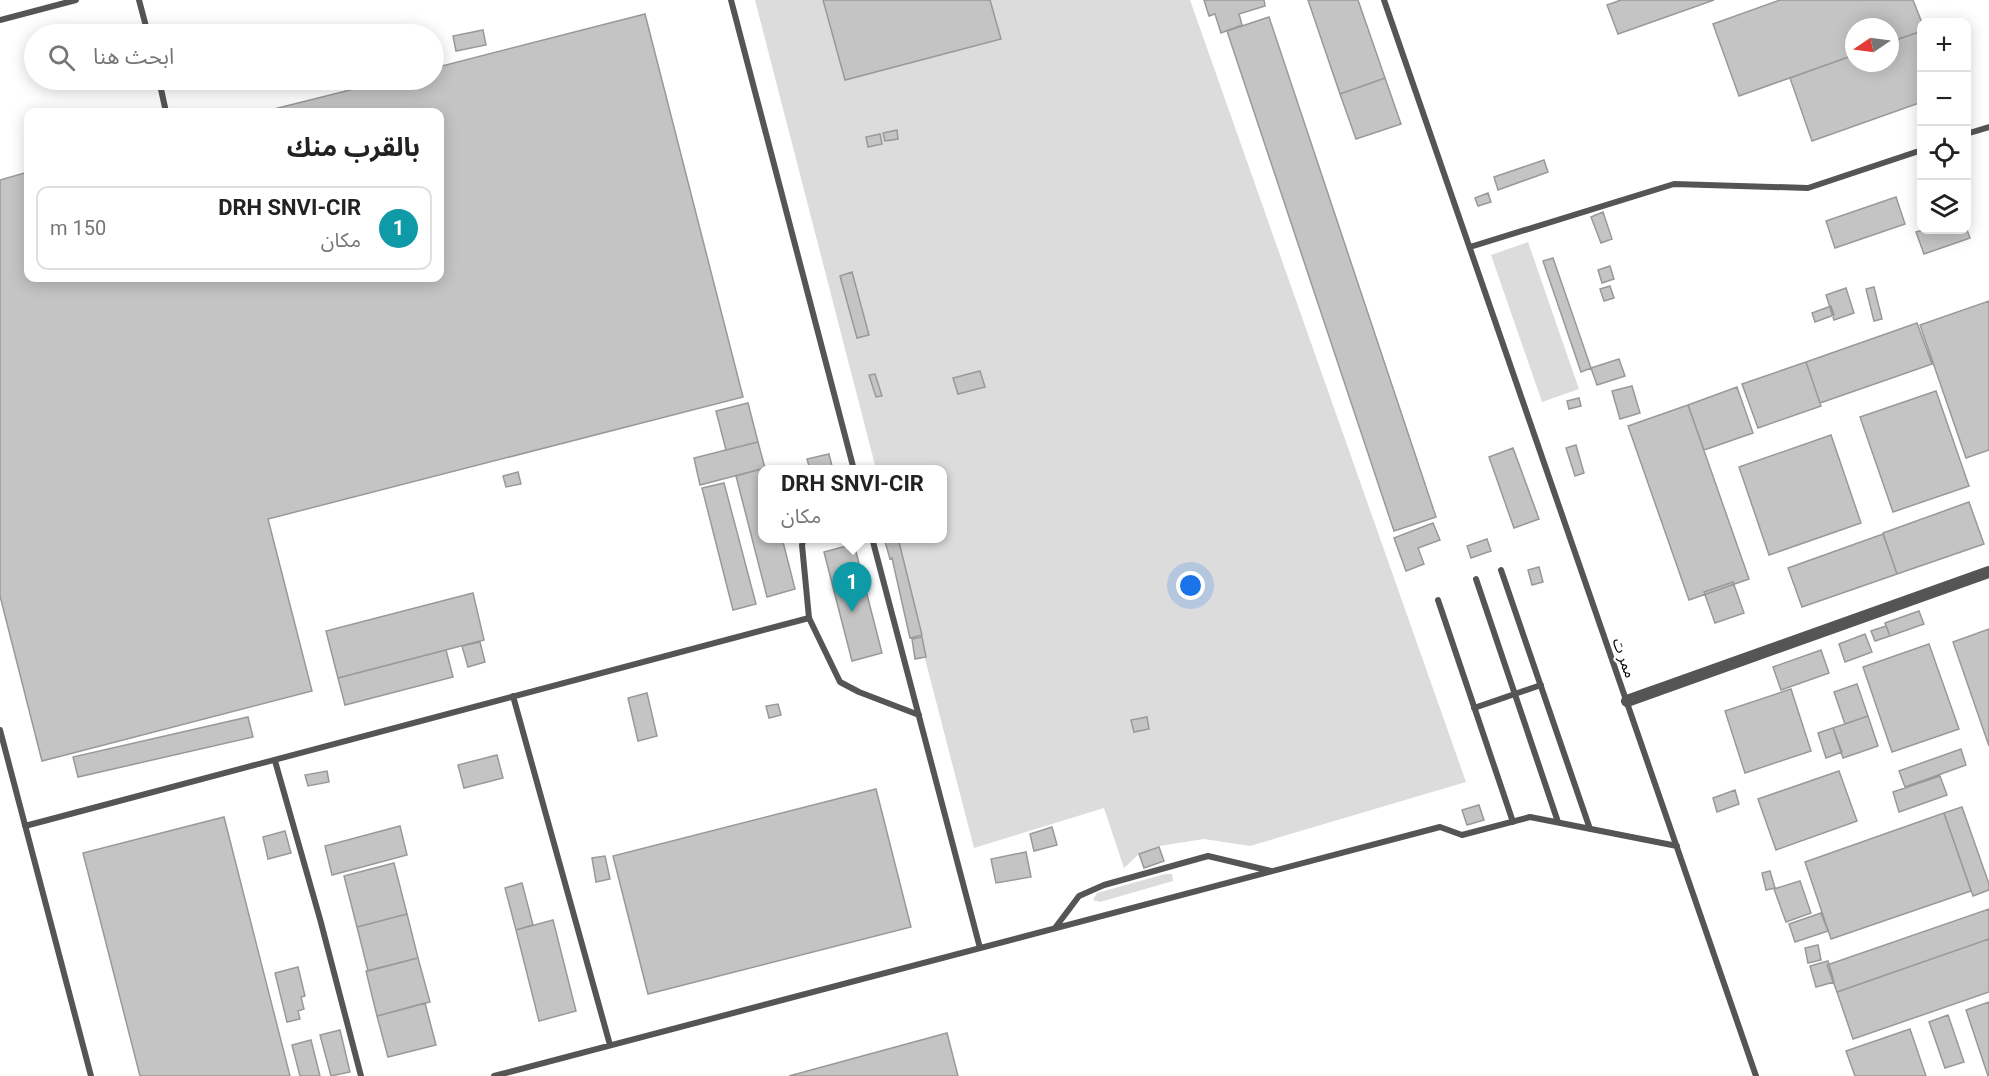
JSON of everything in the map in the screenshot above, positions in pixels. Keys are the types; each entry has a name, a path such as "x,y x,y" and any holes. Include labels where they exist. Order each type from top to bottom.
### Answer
{"street":[{"path":"1626,701 1989,572"}],"lane":[{"path":"0,20 76,0"},
{"path":"139,0 145,24"},
{"path":"731,0 853,465"},
{"name":"ممر ت","path":"1384,0 1756,1076"},
{"path":"161,90 165,108"},
{"path":"1971,132 1989,127"},
{"path":"1470,247 1674,184 1808,188 1917,152"},
{"path":"803,543 809,618 840,682 859,692 919,715"},
{"path":"874,543 980,948"},
{"path":"1501,570 1590,829"},
{"path":"1476,579 1558,822"},
{"path":"1438,600 1513,822"},
{"path":"25,826 809,618"},
{"path":"1474,708 1541,685"},
{"path":"513,696 610,1045"},
{"path":"0,730 91,1076"},
{"path":"275,761 361,1076"},
{"path":"494,1076 1440,827 1462,835 1530,817 1677,846"},
{"path":"1056,928 1078,896 1104,885 1208,856 1272,871"}],"shaded area":[{"path":"755,0 1190,0 1466,782 1250,846 1204,839 1159,846 1139,854 1124,868 1104,808 974,848 895,543 947,543 947,465 875,465"},
{"path":"1528,242 1579,389 1542,402 1491,255"},
{"path":"1172,874 1173,881 1100,902 1093,900 1097,893"}],"building":[{"path":"823,0 990,0 1001,39 845,80"},
{"path":"1204,0 1264,0 1265,6 1239,14 1242,25 1221,33 1215,14 1209,16"},
{"path":"1308,0 1358,0 1385,78 1340,94"},
{"path":"1621,0 1714,0 1618,34 1607,5"},
{"path":"1780,0 1913,0 1920,18 1917,18 1917,33 1899,39 1899,18 1845,18 1845,58 1739,96 1713,24"},
{"path":"645,14 743,397 268,519 312,691 42,761 0,596 0,180 24,173 24,282 444,282 444,108 278,108 350,90 444,90 444,65"},
{"path":"1269,17 1436,517 1394,531 1227,31"},
{"path":"483,30 486,45 456,51 453,36"},
{"path":"1917,33 1917,104 1812,141 1790,78 1845,58 1845,72 1899,72 1899,39"},
{"path":"1385,78 1401,124 1356,139 1340,94"},
{"path":"897,130 898,139 885,141 883,133"},
{"path":"880,134 882,144 868,147 866,137"},
{"path":"1544,160 1548,172 1498,190 1494,177"},
{"path":"1488,193 1491,202 1478,206 1475,198"},
{"path":"1896,197 1905,224 1835,248 1826,221"},
{"path":"1603,212 1612,239 1601,243 1591,217"},
{"path":"1916,232 1917,234 1969,234 1970,238 1924,254"},
{"path":"1553,258 1591,368 1581,372 1543,261"},
{"path":"1610,266 1614,279 1602,283 1598,270"},
{"path":"852,272 869,335 857,338 840,276"},
{"path":"1610,286 1614,298 1604,301 1600,289"},
{"path":"1874,287 1882,319 1874,321 1866,289"},
{"path":"1846,288 1854,313 1834,320 1826,295"},
{"path":"1989,301 1989,450 1966,458 1920,325"},
{"path":"1831,306 1834,315 1815,322 1812,313"},
{"path":"1917,323 1932,364 1820,403 1806,362"},
{"path":"1619,359 1625,376 1597,385 1591,368"},
{"path":"1806,362 1821,406 1758,428 1742,384"},
{"path":"980,371 985,387 958,394 953,378"},
{"path":"875,374 882,396 876,397 869,375"},
{"path":"1632,386 1640,413 1620,419 1612,391"},
{"path":"1737,387 1753,433 1704,450 1688,405"},
{"path":"1936,391 1969,486 1893,512 1860,417"},
{"path":"1579,398 1581,406 1569,409 1567,401"},
{"path":"748,403 758,442 726,450 716,411"},
{"path":"1688,405 1749,579 1689,600 1628,426"},
{"path":"1831,435 1861,523 1769,555 1739,467"},
{"path":"758,442 764,465 758,465 758,470 700,485 694,458"},
{"path":"1576,445 1584,473 1575,476 1566,448"},
{"path":"1513,448 1539,519 1514,528 1489,457"},
{"path":"829,454 832,465 809,465 807,459"},
{"path":"758,470 758,543 783,543 795,589 767,597 736,476"},
{"path":"518,472 521,484 506,487 503,476"},
{"path":"724,483 756,604 733,610 702,488"},
{"path":"1969,502 1984,544 1897,574 1883,533"},
{"path":"1433,523 1440,540 1418,548 1424,564 1406,571 1394,538"},
{"path":"1883,534 1897,574 1802,607 1788,568"},
{"path":"1487,539 1491,551 1471,558 1467,546"},
{"path":"885,543 899,543 922,635 910,638 892,558 890,559"},
{"path":"854,544 882,653 852,661 824,552"},
{"path":"1539,567 1543,582 1532,585 1528,570"},
{"path":"1733,582 1744,613 1715,623 1704,592"},
{"path":"473,593 484,640 338,678 326,631"},
{"path":"1919,611 1924,624 1890,636 1885,623"},
{"path":"1886,626 1890,636 1875,641 1871,631"},
{"path":"1989,629 1989,746 1953,642"},
{"path":"1865,634 1872,652 1845,662 1839,644"},
{"path":"922,637 926,657 915,659 912,639"},
{"path":"480,642 485,662 468,667 462,646"},
{"path":"1929,644 1959,729 1892,752 1863,667"},
{"path":"446,650 453,677 345,705 338,678"},
{"path":"1821,650 1829,673 1781,690 1773,667"},
{"path":"1857,684 1868,716 1845,724 1834,692"},
{"path":"1791,689 1811,751 1745,773 1725,711"},
{"path":"647,693 657,736 638,741 628,698"},
{"path":"778,704 781,715 769,718 766,706"},
{"path":"1868,716 1878,746 1843,758 1833,728"},
{"path":"248,717 253,737 78,777 73,757"},
{"path":"1147,717 1149,729 1134,732 1131,720"},
{"path":"1833,728 1842,752 1826,758 1818,733"},
{"path":"1961,749 1966,765 1905,787 1899,771"},
{"path":"497,755 503,778 464,788 458,765"},
{"path":"327,771 329,782 308,786 305,775"},
{"path":"1839,771 1857,821 1776,850 1758,799"},
{"path":"1940,776 1947,795 1899,812 1893,792"},
{"path":"876,789 911,927 648,994 613,856"},
{"path":"1735,790 1739,804 1717,812 1713,798"},
{"path":"1479,805 1484,820 1467,825 1462,810"},
{"path":"1962,807 1989,884 1989,890 1973,896 1944,813"},
{"path":"1944,813 1971,891 1831,939 1805,862"},
{"path":"224,817 290,1076 140,1076 83,853"},
{"path":"400,826 407,855 332,875 325,846"},
{"path":"1052,827 1057,845 1034,851 1030,834"},
{"path":"285,831 291,853 268,859 263,837"},
{"path":"1159,847 1164,861 1144,868 1139,854"},
{"path":"1026,852 1031,877 996,883 991,859"},
{"path":"605,856 610,879 596,882 592,858"},
{"path":"394,863 407,914 357,927 344,876"},
{"path":"1770,871 1775,888 1766,890 1762,873"},
{"path":"1800,881 1811,913 1786,922 1774,889"},
{"path":"522,883 533,925 516,930 505,888"},
{"path":"1989,909 1989,939 1837,992 1827,965"},
{"path":"1821,913 1828,931 1795,942 1789,924"},
{"path":"407,914 418,958 368,971 357,927"},
{"path":"553,920 576,1011 539,1021 516,930"},
{"path":"1989,939 1989,992 1853,1039 1837,992"},
{"path":"1818,945 1821,960 1808,963 1805,948"},
{"path":"418,958 430,1002 377,1016 366,971"},
{"path":"1828,961 1834,982 1816,987 1810,966"},
{"path":"298,967 305,996 301,997 304,1009 298,1011 300,1019 287,1022 275,973"},
{"path":"1989,1002 1989,1076 1988,1076 1966,1010"},
{"path":"425,1003 436,1045 388,1057 377,1016"},
{"path":"1948,1015 1964,1062 1945,1068 1929,1022"},
{"path":"1910,1029 1926,1076 1855,1076 1846,1051"},
{"path":"340,1030 350,1072 331,1076 320,1035"},
{"path":"947,1033 958,1076 789,1076"},
{"path":"311,1040 320,1076 300,1076 292,1045"}],"place":[{"name":"DRH SNVI-CIR","path":"852,612"}]}
